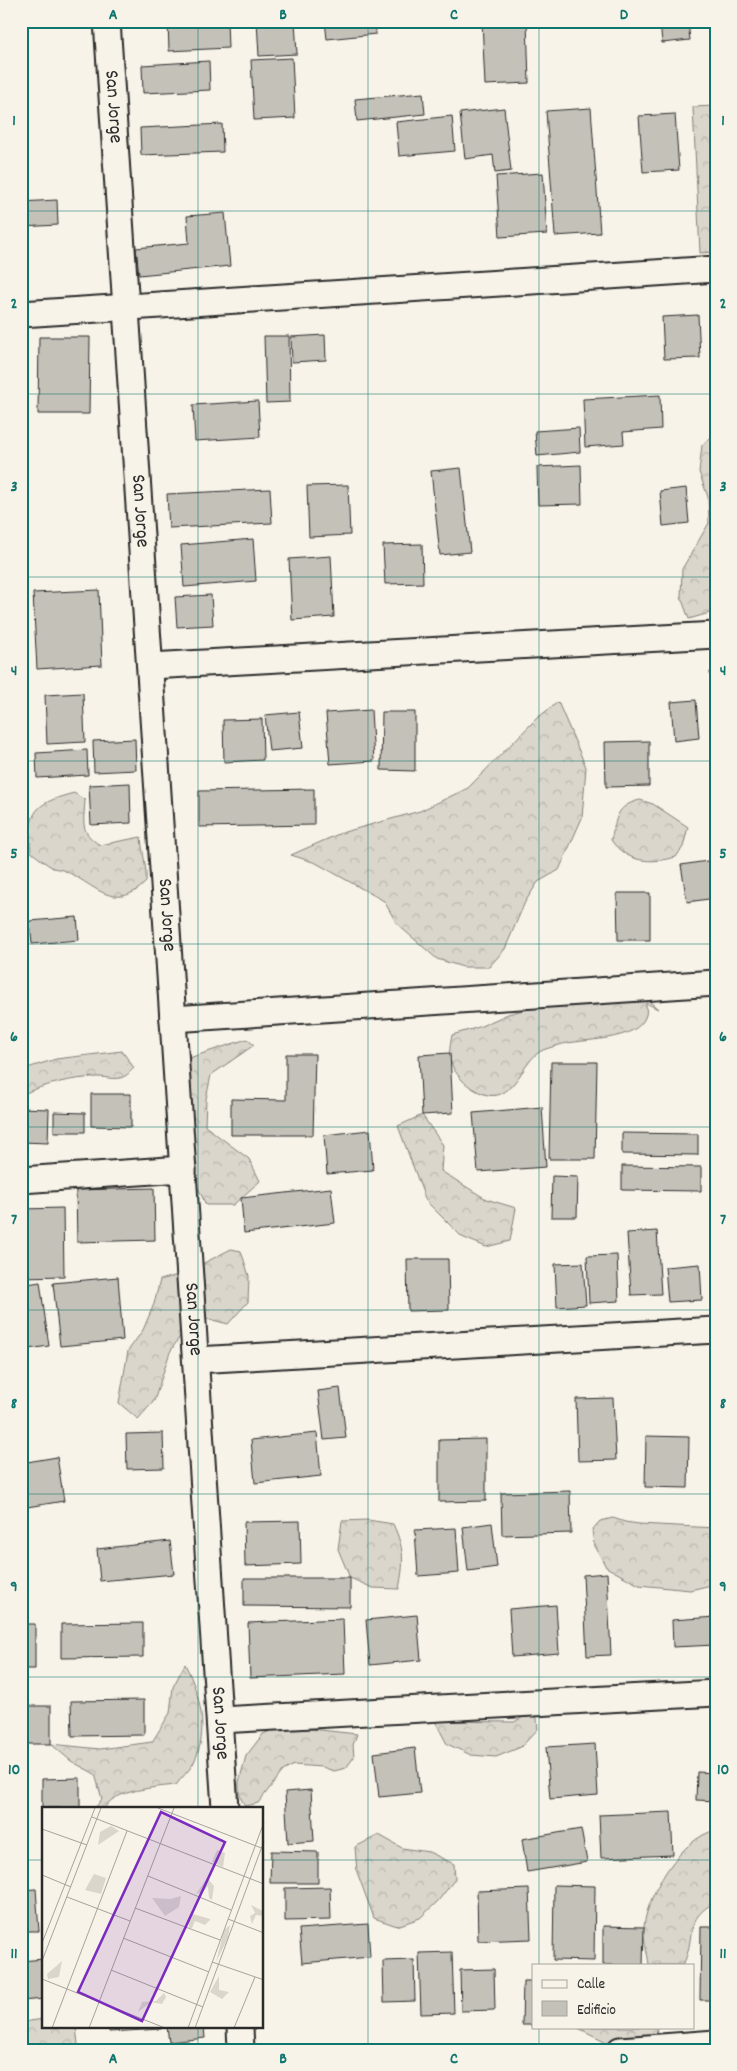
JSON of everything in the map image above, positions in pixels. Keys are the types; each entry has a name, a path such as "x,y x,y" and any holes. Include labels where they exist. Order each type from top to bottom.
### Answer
{"street":[{"name":"San Jorge","path":"107,21 225,1807"},
{"path":"21,314 716,269"},
{"path":"150,666 716,635"},
{"path":"173,1019 716,983"},
{"path":"21,1180 183,1169"},
{"path":"196,1360 716,1330"},
{"path":"220,1720 716,1693"},
{"path":"240,2028 242,2050"},
{"path":"620,2050 716,2044"}],"green space":[{"path":"716,106 716,252 700,253 693,107"},
{"path":"716,433 716,610 689,619 681,597 682,569 709,523 708,497 699,472 702,445"},
{"path":"558,702 586,767 582,818 559,870 538,882 525,902 505,949 489,967 463,967 437,959 397,924 384,901 316,863 291,855 341,833 420,811 468,788 536,719"},
{"path":"74,793 85,800 84,826 89,836 100,845 141,837 146,882 135,891 124,896 114,896 105,893 65,871 53,868 31,852 31,826 37,810 51,801"},
{"path":"640,800 653,804 688,827 683,847 676,857 658,861 640,860 624,853 611,840 616,819 621,809"},
{"path":"634,994 648,1000 658,1009 646,1003 646,1015 641,1024 632,1031 608,1038 551,1047 540,1052 532,1059 509,1089 502,1094 494,1096 484,1094 467,1085 454,1069 450,1059 452,1035 479,1027 508,1014 523,1010"},
{"path":"247,1039 254,1045 211,1075 206,1099 205,1126 249,1159 260,1181 233,1205 206,1205 195,1181 177,1078 192,1057"},
{"path":"122,1051 134,1068 127,1075 115,1079 98,1077 69,1080 21,1095 21,1070 56,1059"},
{"path":"422,1115 443,1145 441,1171 486,1199 516,1208 510,1241 486,1247 462,1237 426,1201 398,1126"},
{"path":"231,1249 241,1251 249,1276 248,1302 228,1324 205,1318 184,1330 170,1352 154,1401 138,1419 119,1403 128,1351 143,1330 154,1304 160,1280 185,1273"},
{"path":"613,1518 639,1524 716,1528 716,1584 690,1590 639,1585 606,1567 594,1544 592,1530 600,1521"},
{"path":"368,1520 393,1524 400,1541 402,1556 399,1589 373,1588 350,1578 338,1549 342,1521"},
{"path":"185,1664 195,1688 201,1713 201,1739 193,1764 176,1785 136,1790 117,1797 109,1802 106,1807 96,1807 102,1799 95,1774 71,1761 51,1744 100,1749 152,1742 170,1713 173,1687"},
{"path":"536,1710 538,1729 521,1747 496,1757 471,1755 447,1744 435,1721 514,1722"},
{"path":"301,1728 357,1734 353,1745 354,1757 346,1768 334,1771 322,1767 294,1765 283,1771 258,1803 245,1806 239,1795 239,1782 246,1756 263,1734 275,1729"},
{"path":"716,1830 716,1902 706,1908 694,1922 683,1964 649,1964 644,1926 652,1898 659,1883 679,1855 703,1835"},
{"path":"379,1835 402,1848 429,1852 454,1864 455,1879 438,1901 420,1918 397,1926 374,1918 357,1872 355,1847"},
{"path":"42,2019 42,2028 76,2028 78,2044 73,2050 27,2050 23,2022"},
{"path":"578,2028 657,2028 656,2037 617,2047"}],"building":[{"path":"168,21 227,21 228,48 169,51"},
{"path":"257,21 295,21 297,54 259,56"},
{"path":"325,21 375,21 376,34 327,39"},
{"path":"432,21 469,21 433,25"},
{"path":"482,21 527,21 529,83 485,85"},
{"path":"660,21 688,21 690,40 662,43"},
{"path":"292,58 295,118 254,120 251,60"},
{"path":"209,61 210,90 143,93 142,65"},
{"path":"423,93 425,114 357,121 355,99"},
{"path":"504,108 511,171 495,173 493,155 465,159 460,113"},
{"path":"591,108 600,233 555,236 546,111"},
{"path":"675,114 679,170 643,172 639,116"},
{"path":"452,116 455,151 399,156 396,122"},
{"path":"222,124 223,152 141,155 140,128"},
{"path":"543,173 547,234 500,237 496,176"},
{"path":"57,200 58,225 21,227 21,202"},
{"path":"225,213 230,266 139,275 136,248 189,243 187,216"},
{"path":"698,315 700,358 664,359 662,317"},
{"path":"325,335 326,360 292,362 291,337"},
{"path":"264,336 289,336 290,402 266,403"},
{"path":"39,337 90,337 89,414 38,414"},
{"path":"660,395 661,429 623,432 624,444 585,447 583,399"},
{"path":"258,401 260,437 195,441 193,405"},
{"path":"579,428 580,452 537,456 535,431"},
{"path":"581,465 582,504 538,505 537,467"},
{"path":"461,468 470,552 440,555 431,471"},
{"path":"348,485 350,535 309,537 307,486"},
{"path":"686,488 689,523 663,526 660,491"},
{"path":"270,489 272,523 169,528 167,494"},
{"path":"253,539 256,581 184,587 181,545"},
{"path":"422,544 423,583 385,584 383,545"},
{"path":"331,556 334,617 292,620 289,559"},
{"path":"99,590 102,665 37,669 33,593"},
{"path":"211,595 213,625 177,627 175,597"},
{"path":"716,671 716,718 714,718 710,672"},
{"path":"83,693 85,742 47,744 45,695"},
{"path":"696,700 699,738 674,741 671,702"},
{"path":"371,710 374,761 330,764 326,713"},
{"path":"299,712 303,748 269,751 265,715"},
{"path":"382,712 415,712 415,771 381,770"},
{"path":"262,719 263,760 224,762 223,720"},
{"path":"135,739 136,770 94,772 93,741"},
{"path":"649,741 649,786 606,787 605,742"},
{"path":"87,750 88,775 37,778 36,753"},
{"path":"130,783 131,823 91,825 89,785"},
{"path":"314,789 314,825 199,827 199,791"},
{"path":"714,860 716,898 687,902 681,865"},
{"path":"617,893 650,893 650,940 618,940"},
{"path":"77,917 79,940 32,944 30,921"},
{"path":"450,1053 453,1113 422,1115 419,1055"},
{"path":"286,1054 315,1054 313,1135 231,1135 231,1099 286,1100"},
{"path":"551,1062 597,1062 595,1159 549,1159"},
{"path":"91,1094 131,1094 131,1127 91,1126"},
{"path":"542,1107 546,1167 478,1172 473,1113"},
{"path":"21,1108 49,1109 48,1143 21,1142"},
{"path":"54,1112 85,1113 85,1132 54,1132"},
{"path":"370,1130 373,1170 327,1174 324,1135"},
{"path":"622,1133 698,1134 698,1155 622,1154"},
{"path":"622,1166 701,1167 701,1191 622,1190"},
{"path":"552,1176 578,1177 577,1217 551,1217"},
{"path":"154,1188 155,1240 77,1242 76,1190"},
{"path":"331,1188 335,1223 244,1233 241,1198"},
{"path":"63,1208 64,1276 21,1277 21,1209"},
{"path":"657,1231 661,1294 631,1295 627,1233"},
{"path":"617,1255 619,1301 589,1303 587,1256"},
{"path":"407,1259 448,1259 449,1310 408,1311"},
{"path":"583,1263 586,1305 557,1307 555,1264"},
{"path":"700,1264 702,1300 668,1302 665,1267"},
{"path":"118,1277 123,1340 60,1346 53,1283"},
{"path":"40,1282 49,1346 21,1350 21,1285"},
{"path":"340,1388 346,1438 324,1440 318,1391"},
{"path":"613,1398 616,1460 578,1461 576,1399"},
{"path":"163,1433 164,1468 127,1469 126,1434"},
{"path":"317,1433 321,1476 255,1483 251,1440"},
{"path":"646,1436 689,1437 688,1488 645,1487"},
{"path":"486,1439 486,1501 439,1502 439,1440"},
{"path":"57,1457 64,1501 21,1508 21,1463"},
{"path":"570,1491 571,1533 502,1535 501,1493"},
{"path":"300,1521 301,1564 245,1566 244,1522"},
{"path":"492,1523 497,1567 468,1571 463,1527"},
{"path":"456,1528 459,1573 418,1576 415,1530"},
{"path":"170,1541 174,1574 100,1581 97,1549"},
{"path":"607,1573 611,1655 587,1656 583,1575"},
{"path":"244,1578 350,1578 350,1607 244,1606"},
{"path":"556,1605 559,1653 512,1657 509,1609"},
{"path":"417,1615 421,1660 370,1665 366,1620"},
{"path":"716,1617 716,1645 673,1647 672,1620"},
{"path":"343,1619 345,1674 250,1678 248,1623"},
{"path":"143,1623 143,1657 61,1658 61,1624"},
{"path":"21,1624 35,1624 35,1669 21,1669"},
{"path":"144,1700 144,1735 72,1736 71,1701"},
{"path":"21,1706 51,1706 51,1744 21,1744"},
{"path":"595,1744 598,1795 550,1799 546,1747"},
{"path":"415,1748 420,1793 379,1797 374,1753"},
{"path":"697,1772 716,1773 716,1801 696,1800"},
{"path":"80,1778 80,1807 42,1807 42,1779"},
{"path":"311,1790 314,1841 288,1843 285,1792"},
{"path":"671,1812 673,1855 601,1858 599,1815"},
{"path":"581,1829 587,1862 527,1872 522,1839"},
{"path":"271,1851 318,1852 318,1883 270,1883"},
{"path":"554,1885 595,1886 594,1961 553,1960"},
{"path":"330,1887 331,1920 285,1921 285,1888"},
{"path":"36,1889 39,1931 21,1931 21,1890"},
{"path":"529,1889 531,1939 478,1941 477,1891"},
{"path":"368,1924 370,1957 302,1963 299,1929"},
{"path":"603,1926 644,1927 643,1964 603,1964"},
{"path":"701,1927 716,1927 716,2000 700,2000"},
{"path":"452,1952 454,2013 421,2014 419,1953"},
{"path":"42,1959 42,1999 21,2001 21,1961"},
{"path":"414,1960 415,2001 384,2002 383,1961"},
{"path":"494,1969 495,2010 461,2011 460,1970"},
{"path":"523,1981 532,1981 532,2025 522,2025"},
{"path":"109,2028 161,2028 161,2029 109,2032"},
{"path":"167,2028 204,2028 205,2038 169,2042"}]}
